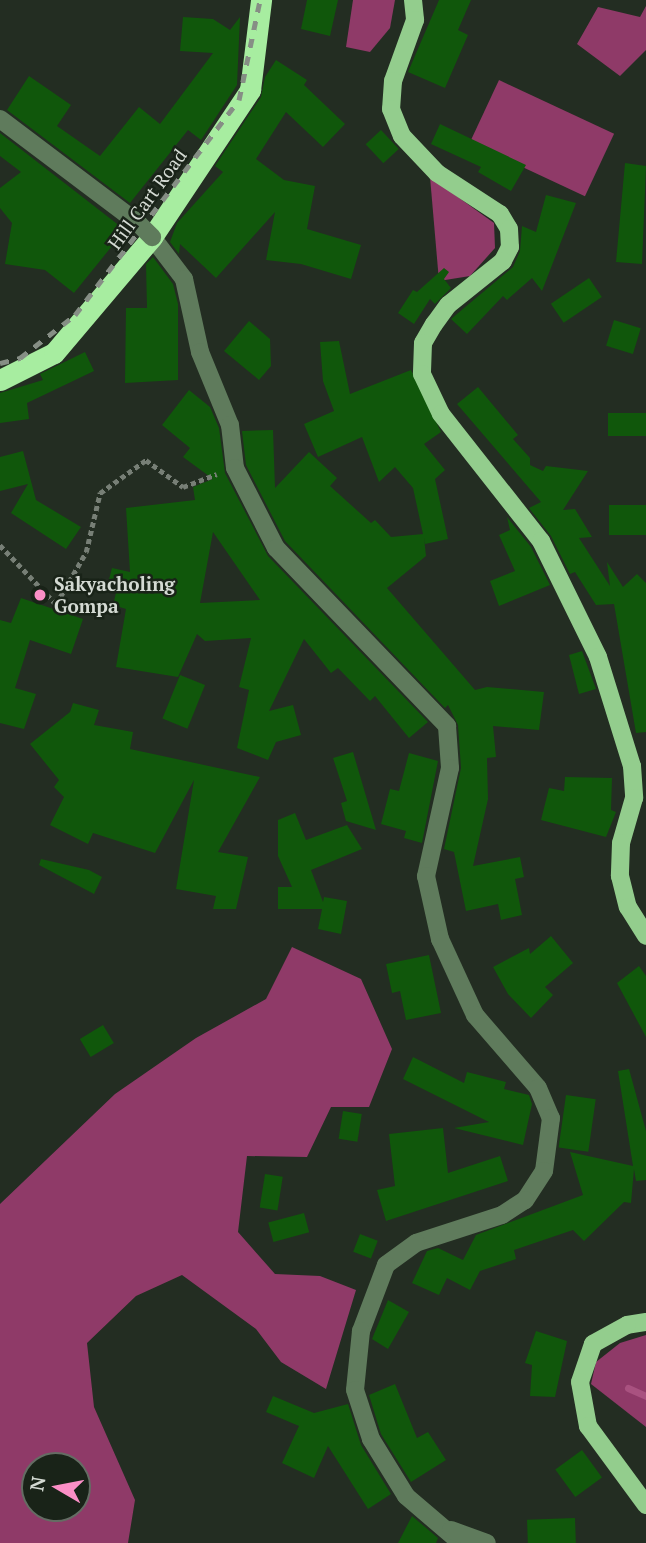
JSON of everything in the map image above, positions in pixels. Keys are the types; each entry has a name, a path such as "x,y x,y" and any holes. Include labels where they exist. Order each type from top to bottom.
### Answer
{"highway":[{"name":"Hill Cart Road","path":"0,380 54,353 250,90 261,0"}],"main road":[{"path":"413,0 415,20 393,81 391,109 402,136 437,173 500,214 509,229 510,247 503,261 448,304 434,324 423,343 422,374 441,414 541,541 598,657 632,766 634,798 621,844 620,876 628,907 646,936"},
{"path":"646,1322 627,1325 593,1344 580,1382 588,1426 646,1505"}],"street":[{"path":"0,120 145,230 184,279 200,352 230,425 235,468 276,548 446,726 450,768 426,876 440,939 475,1015 538,1088 551,1118 544,1171 525,1200 502,1215 416,1243 386,1265 361,1331 355,1390 371,1439 406,1496 447,1528 461,1543"},
{"path":"447,1528 487,1543"}],"path":[{"path":"0,545 56,604 86,552 100,493 146,460 183,487 235,468"}],"shaded area":[{"path":"353,0 395,0 390,28 370,52 346,47"},
{"path":"646,6 646,50 620,76 577,44 598,7 640,17"},
{"path":"499,80 614,134 585,196 470,143"},
{"path":"430,177 494,223 495,248 470,276 439,281"},
{"path":"292,947 361,979 392,1049 369,1107 331,1107 307,1157 247,1156 238,1232 275,1274 320,1276 356,1290 326,1389 281,1362 256,1329 182,1275 136,1296 87,1343 94,1407 135,1500 128,1543 0,1543 0,1204 115,1094 196,1038 266,999"},
{"path":"646,1335 646,1427 591,1384 596,1362 620,1343"}],"building":[{"path":"307,0 338,0 330,36 301,29"},
{"path":"439,0 471,0 458,30 468,35 445,88 408,72"},
{"path":"183,17 213,19 230,30 240,17 237,85 201,140 188,130 130,203 7,110 29,76 71,105 57,126 100,156 139,107 160,124 213,53 180,51"},
{"path":"276,60 307,80 304,85 345,124 323,147 286,112 256,159 284,180 315,186 307,229 361,245 351,279 301,264 266,260 275,212 216,278 180,244 179,254 170,242 177,223 223,172 215,166 261,97 265,77"},
{"path":"440,124 526,165 511,191 478,172 481,167 431,144"},
{"path":"381,130 399,149 383,163 366,144"},
{"path":"0,133 125,230 74,293 45,270 5,264 12,223 0,208 0,188 21,172 0,156"},
{"path":"625,163 646,166 642,264 616,262"},
{"path":"546,195 576,203 542,291 532,278 507,300 503,296 467,334 451,319 513,267 520,251 522,226 536,232"},
{"path":"153,257 173,284 178,304 178,380 125,383 126,308 147,308 146,264"},
{"path":"444,268 449,272 444,279 451,288 435,304 430,299 414,324 398,313 413,290 417,292"},
{"path":"589,278 602,297 564,323 551,304"},
{"path":"614,320 641,328 633,354 606,346"},
{"path":"249,321 270,339 271,366 259,380 224,351"},
{"path":"339,341 350,394 411,370 441,432 424,444 445,470 435,479 448,539 425,544 424,537 426,556 387,588 475,690 487,687 544,692 539,730 493,726 496,757 487,758 488,799 473,866 520,857 524,877 515,879 522,915 501,920 498,904 466,911 454,852 444,849 461,768 458,725 448,705 445,708 285,541 246,465 242,431 273,430 275,488 309,452 337,478 330,486 371,523 375,520 391,537 423,534 413,488 395,467 379,482 362,437 318,457 304,424 334,411 323,381 320,342"},
{"path":"85,352 94,371 27,403 29,419 0,423 0,393 43,380 40,374"},
{"path":"478,387 518,435 513,439 530,458 530,465 543,471 546,466 588,471 563,510 575,509 592,537 579,538 610,586 607,562 623,587 637,574 646,583 646,732 636,733 614,604 596,605 575,572 570,574 551,536 529,508 541,502 457,404"},
{"path":"189,390 210,407 219,428 225,473 268,556 428,722 409,738 375,696 370,701 338,668 331,673 304,639 269,711 293,705 301,735 276,742 268,760 237,748 249,690 239,687 251,638 205,641 197,634 178,677 116,667 126,609 113,605 117,589 107,587 112,568 130,572 126,508 195,500 193,487 213,479 183,457 190,448 162,425","holes":["213,532 260,600 200,603"]},
{"path":"608,413 646,413 646,436 608,436"},
{"path":"23,451 36,500 81,527 66,549 11,513 28,484 0,491 0,457"},
{"path":"609,505 646,505 646,535 609,535"},
{"path":"507,517 531,547 550,585 499,606 490,581 515,571 499,535 510,530"},
{"path":"21,598 83,619 71,654 30,640 15,688 36,694 24,729 0,723 0,620 11,623"},
{"path":"582,651 596,689 579,694 569,655"},
{"path":"180,675 205,685 187,729 162,719"},
{"path":"73,703 99,710 94,725 133,732 130,749 260,777 218,852 248,857 236,909 213,909 216,896 176,889 194,780 155,853 93,833 88,844 50,825 64,797 54,787 59,780 30,744 70,712"},
{"path":"353,752 376,830 346,821 341,803 347,801 333,758"},
{"path":"409,753 438,761 422,843 404,838 406,831 381,824 390,789 399,791"},
{"path":"565,777 612,778 611,810 616,812 606,837 541,820 549,788 564,791"},
{"path":"295,813 306,840 347,825 362,849 311,870 323,902 324,897 347,901 341,934 318,929 322,909 278,909 278,887 292,887 278,856 278,820"},
{"path":"41,859 89,870 102,877 94,894 39,865"},
{"path":"551,936 573,963 545,987 553,995 531,1018 508,994 493,967 529,948 530,954"},
{"path":"429,955 441,1013 406,1020 400,991 392,993 386,964"},
{"path":"639,966 646,976 646,1037 617,983"},
{"path":"103,1025 114,1043 91,1057 80,1039"},
{"path":"413,1057 464,1083 467,1072 506,1082 504,1089 529,1095 532,1104 523,1145 454,1128 489,1122 403,1079"},
{"path":"629,1069 646,1131 646,1180 636,1181 634,1169 631,1203 624,1202 584,1241 573,1230 514,1250 516,1259 480,1271 470,1290 447,1278 439,1295 412,1283 427,1251 438,1248 463,1260 476,1235 583,1195 570,1152 633,1166 618,1071"},
{"path":"566,1095 596,1099 588,1152 559,1147"},
{"path":"343,1111 362,1114 357,1142 339,1139"},
{"path":"443,1128 448,1173 500,1156 508,1181 386,1221 377,1190 395,1186 389,1134"},
{"path":"265,1174 283,1177 277,1210 260,1208"},
{"path":"304,1213 309,1232 273,1242 268,1223"},
{"path":"360,1234 378,1241 371,1259 353,1252"},
{"path":"388,1300 409,1312 388,1349 372,1339"},
{"path":"536,1331 567,1341 555,1397 530,1396 532,1365 525,1363"},
{"path":"395,1384 417,1438 428,1432 446,1460 411,1482 381,1434 369,1395"},
{"path":"273,1396 314,1413 348,1404 361,1445 391,1494 368,1509 328,1446 314,1478 282,1463 299,1426 266,1412"},
{"path":"582,1450 602,1478 575,1497 555,1469"},
{"path":"412,1516 438,1538 436,1543 398,1543"},
{"path":"575,1518 576,1543 528,1543 527,1520"}],"waterway":[{"path":"628,1388 646,1396"}],"railway":[{"path":"0,363 20,358 75,315 239,100 260,0"}],"place":[{"name":"Sakyacholing Gompa","path":"40,595"}]}
